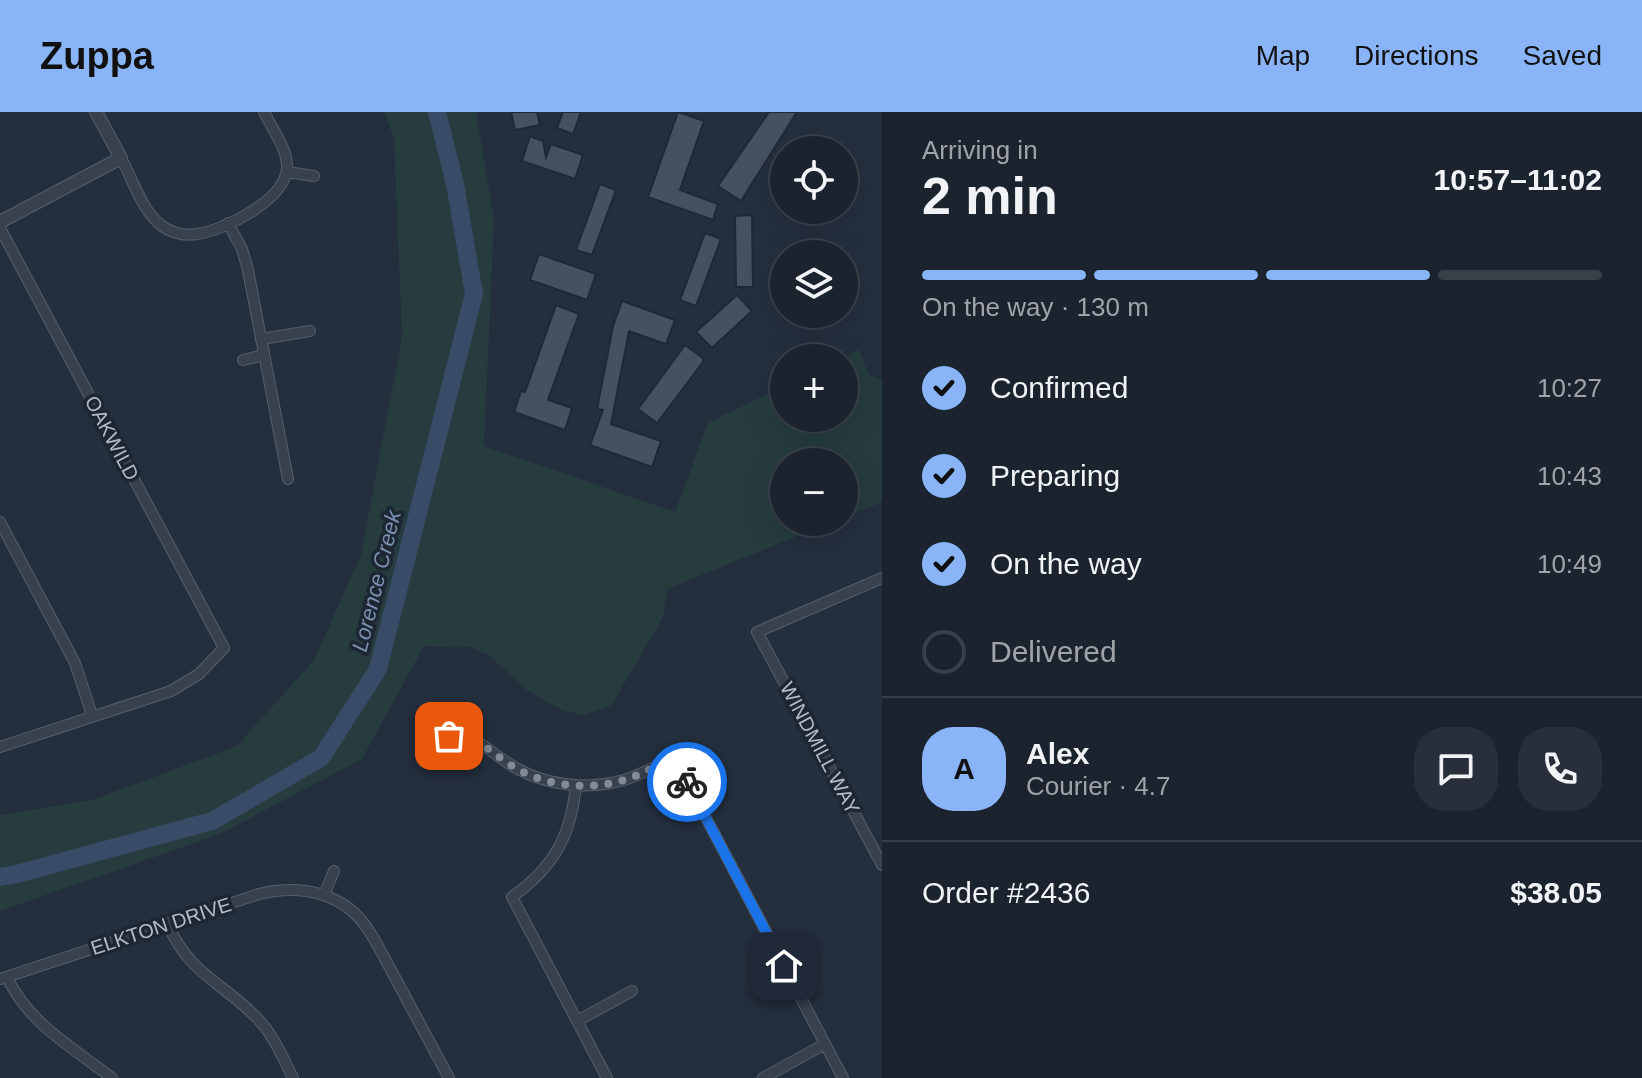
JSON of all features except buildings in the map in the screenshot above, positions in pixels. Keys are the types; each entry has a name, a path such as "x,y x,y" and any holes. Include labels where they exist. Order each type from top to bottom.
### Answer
{"street":[{"path":"96,112 153,218 179,234 195,235 228,223 260,206 282,184 287,172 285,156 264,112"},
{"path":"0,225 121,158"},
{"path":"287,172 314,176"},
{"path":"228,223 242,249 248,270 288,479"},
{"name":"OAKWILD","path":"0,225 224,648 199,674 171,691 92,715"},
{"path":"261,339 310,331"},
{"path":"243,360 264,355"},
{"path":"0,522 75,663 92,715 0,747"},
{"path":"879,580 882,595"},
{"name":"WINDMILL WAY","path":"879,580 757,632 882,865"},
{"path":"449,736 463,734 470,737 512,766 538,778 576,785 622,780 674,757 843,1078"},
{"path":"576,785 569,827 558,849 543,871 512,897 607,1078"},
{"path":"334,871 324,895 346,907 368,928 449,1078"},
{"name":"ELKTON DRIVE","path":"4,978 278,889 298,889 324,895"},
{"path":"167,923 194,965 260,1020 293,1078"},
{"path":"4,978 28,1012 112,1078"},
{"path":"577,1021 632,991"},
{"path":"763,1078 825,1044"}],"green space":[{"path":"384,112 476,112 494,220 484,446 675,512 708,423 770,393 770,432 858,432 859,350 868,373 882,381 882,502 858,511 858,448 770,448 770,536 798,536 667,589 663,617 611,706 583,715 562,710 528,691 488,655 470,647 424,646 362,759 220,834 0,911 0,815 95,799 237,746 314,660 361,555 402,337 394,138"}],"waterway":[{"name":"Lorence Creek","path":"0,877 212,821 321,758 378,669 474,294 455,184 437,112"}],"way so far":[{"path":"449,736 463,734 524,773 565,785 622,780 674,757 687,782"}],"route":[{"path":"687,782 784,966"}]}
